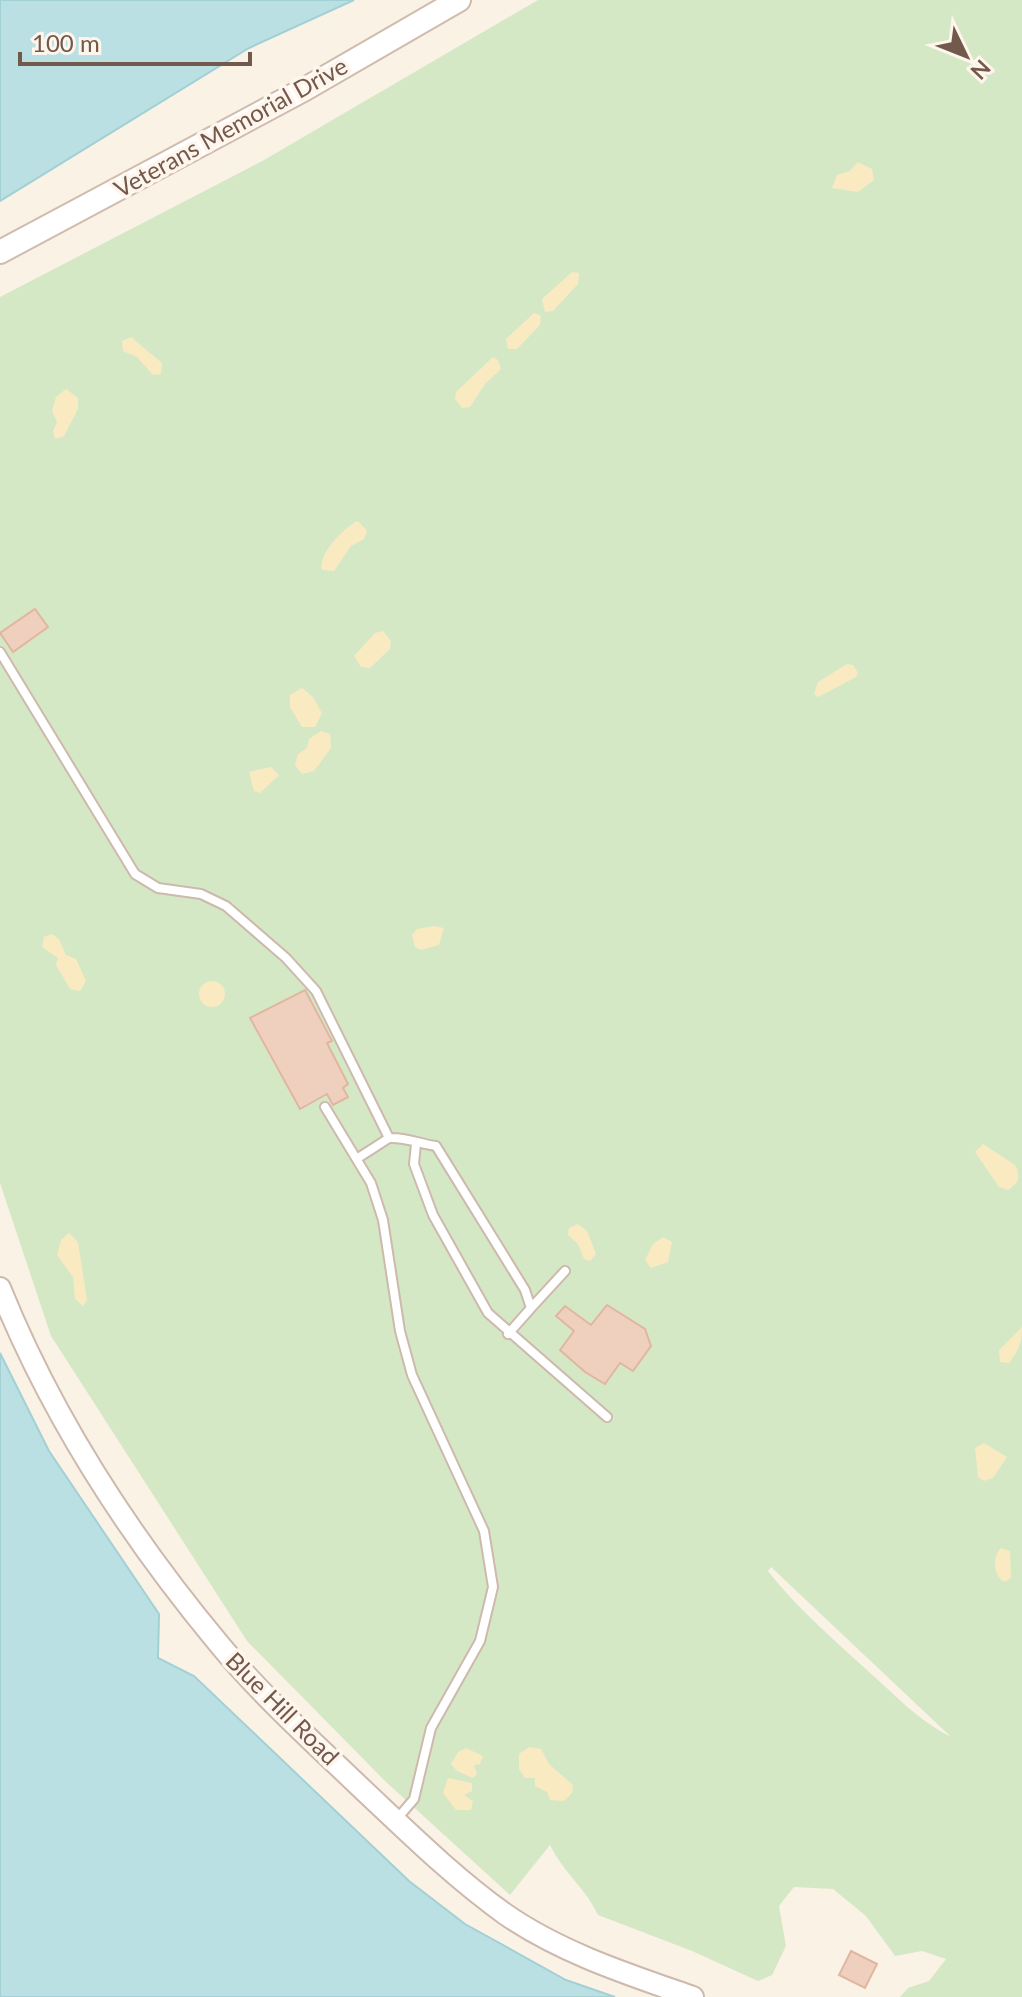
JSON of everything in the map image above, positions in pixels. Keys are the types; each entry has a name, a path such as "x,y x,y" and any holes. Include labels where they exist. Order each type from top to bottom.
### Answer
{"main road":[{"name":"Veterans Memorial Drive","path":"0,252 305,89 459,0"}],"street":[{"name":"Blue Hill Road","path":"0,1288 46,1389 95,1472 160,1569 220,1645 283,1713 447,1868 507,1915 568,1949 693,1997"}],"lane":[{"path":"0,652 135,874 158,888 201,894 226,906 258,931 316,991 389,1138"},
{"path":"325,1107 358,1158 383,1220 400,1331 412,1375 484,1531 493,1587 480,1641 431,1728 414,1799 395,1820"},
{"path":"358,1158 389,1138 404,1138 416,1144 436,1146 525,1290 531,1308"},
{"path":"416,1144 414,1164 433,1215 468,1283 488,1313 508,1334 607,1417"},
{"path":"508,1334 565,1271"}],"green space":[{"path":"538,0 1022,0 1022,1997 900,1997 908,1988 929,1981 946,1959 922,1951 895,1956 866,1916 833,1889 794,1887 779,1906 786,1946 772,1975 758,1981 692,1951 598,1915 550,1845 510,1895 386,1782 247,1641 51,1336 0,1183 0,297 264,160","holes":["771,1567 949,1735 917,1714 829,1635 779,1585 768,1571"]}],"sand":[{"path":"858,162 872,169 874,180 858,192 832,188 837,175 850,171"},
{"path":"572,272 579,273 578,284 553,311 545,312 542,299"},
{"path":"534,313 541,316 540,325 517,349 508,349 506,339"},
{"path":"131,337 162,363 161,374 153,375 137,357 123,351 122,341"},
{"path":"493,357 498,360 501,369 485,384 470,407 462,408 455,399 456,392"},
{"path":"66,389 78,398 78,409 64,436 55,439 53,431 57,422 52,411 56,397"},
{"path":"358,521 367,531 364,539 351,546 334,571 322,570 324,557 333,542"},
{"path":"383,631 391,641 390,649 370,668 361,667 354,656 375,633"},
{"path":"847,664 853,665 858,673 856,677 818,697 814,694 818,682"},
{"path":"302,688 313,697 322,713 315,727 302,727 290,707 290,695"},
{"path":"321,731 330,734 331,748 314,771 302,774 295,765 298,754 307,748 309,739"},
{"path":"271,767 279,775 260,793 254,791 249,772"},
{"path":"433,926 444,928 439,945 421,950 415,947 412,935 417,929"},
{"path":"52,934 59,939 66,955 76,959 86,981 80,991 70,989 56,965 58,958 42,947 44,937"},
{"path":"212,981 221,985 225,994 221,1003 212,1007 203,1003 199,994 203,985"},
{"path":"983,1144 1015,1165 1018,1179 1008,1190 999,1187 975,1152"},
{"path":"578,1224 587,1231 596,1254 590,1261 584,1259 578,1244 568,1235 569,1228"},
{"path":"69,1233 78,1242 87,1300 83,1306 75,1299 73,1277 57,1255 61,1240"},
{"path":"663,1237 672,1242 668,1262 651,1268 645,1260 653,1244"},
{"path":"1022,1327 1021,1342 1015,1354 1009,1363 1000,1362 999,1350"},
{"path":"984,1443 1007,1457 993,1478 984,1481 978,1477 975,1448"},
{"path":"1001,1548 1010,1551 1011,1578 1005,1582 998,1576 995,1566"},
{"path":"529,1747 541,1749 549,1764 573,1785 572,1793 564,1801 550,1800 547,1792 535,1786 535,1778 525,1778 519,1769 519,1754"},
{"path":"466,1748 483,1756 480,1764 474,1765 477,1774 473,1778 457,1771 451,1764 458,1752"},
{"path":"448,1778 472,1783 472,1791 464,1795 473,1801 471,1810 456,1810 443,1793"}],"water":[{"path":"0,0 354,0 249,48 0,201"},
{"path":"0,1353 49,1451 159,1614 158,1658 194,1676 409,1881 465,1924 566,1980 615,1997 0,1997"}],"building":[{"path":"35,609 48,627 13,652 0,633"},
{"path":"305,990 332,1041 327,1043 348,1084 343,1088 348,1097 333,1105 327,1094 300,1109 250,1018"},
{"path":"607,1305 645,1329 651,1346 633,1371 620,1363 605,1384 585,1372 560,1350 574,1331 556,1316 565,1306 591,1325"},
{"path":"851,1951 877,1964 865,1988 839,1975"}]}
